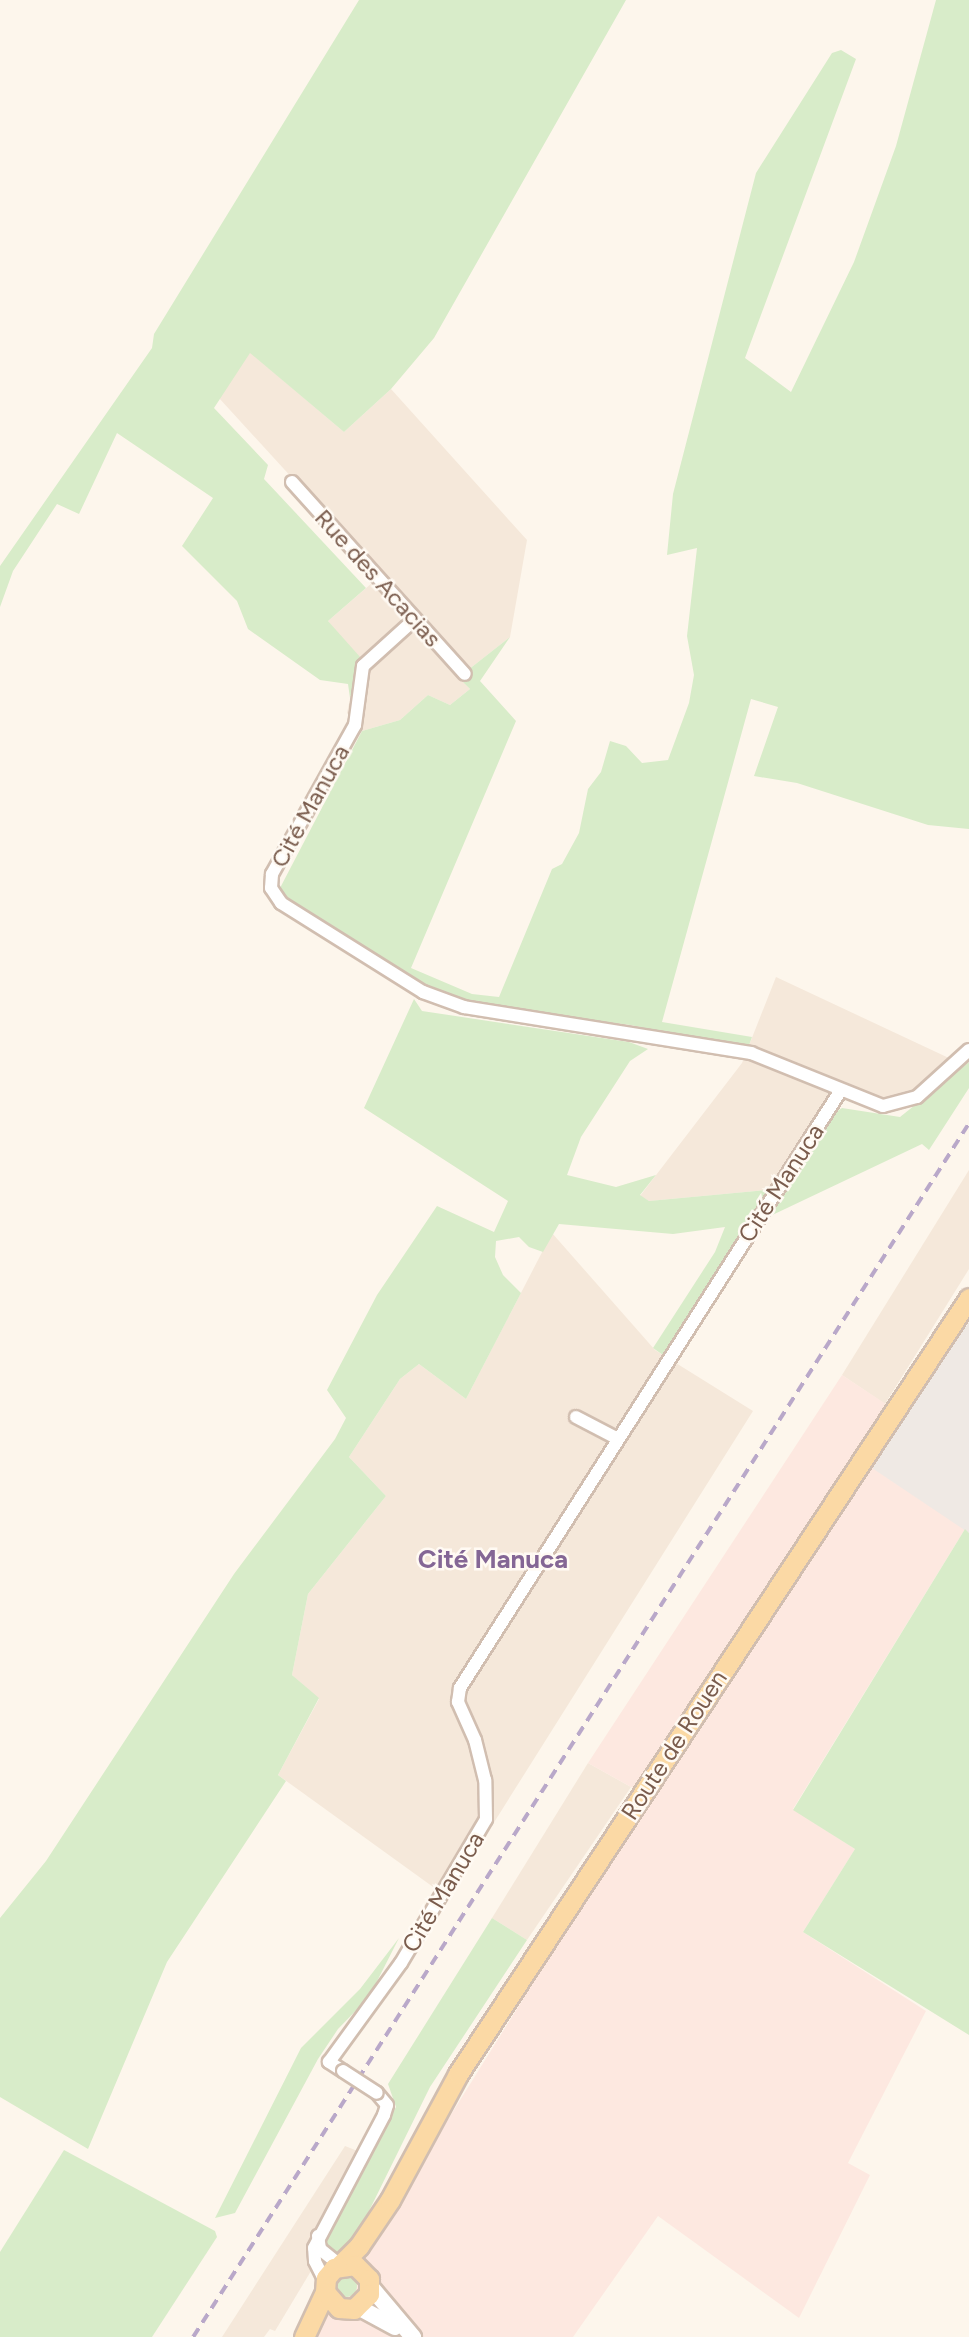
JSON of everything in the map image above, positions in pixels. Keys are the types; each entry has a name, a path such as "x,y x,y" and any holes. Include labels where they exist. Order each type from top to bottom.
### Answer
{"main road":[{"name":"Route de Rouen","path":"340,2265 359,2246 390,2200 458,2074 969,1298"},
{"name":"Route de Rouen","path":"368,2281 390,2200"},
{"path":"340,2265 355,2265 368,2281 351,2308 306,2337 325,2287 340,2265"},
{"path":"325,2287 332,2304 351,2308"}],"street":[{"name":"Rue des Acacias","path":"292,482 464,674"},
{"name":"Cité Manuca","path":"318,2236 387,2105 377,2093 329,2062 394,1972 486,1819 485,1780 458,1702 460,1688 841,1090 751,1053 464,1007 423,992 281,903 271,888 272,874 355,724 363,666 415,619"},
{"path":"841,1090 883,1106 902,1104 933,1086 969,1050"},
{"path":"576,1417 618,1439"},
{"path":"318,2236 320,2249 340,2265"},
{"path":"318,2236 314,2262 325,2287"},
{"path":"368,2281 412,2337"},
{"path":"351,2308 412,2337"}],"shaded area":[{"path":"250,352 344,432 391,389 527,540 510,637 468,670 219,398"},
{"path":"372,583 470,689 450,705 428,695 400,720 362,731 347,713 358,661 328,621"},
{"path":"776,977 951,1059 936,1084 897,1101 875,1098 839,1083 768,1190 649,1201 640,1196 742,1063"},
{"path":"969,1170 969,1269 885,1404 842,1375"},
{"path":"552,1233 655,1350 753,1411 447,1897 278,1775 319,1699 292,1675 308,1594 386,1496 349,1457 400,1379 419,1364 466,1399"},
{"path":"969,1322 969,1533 869,1466"},
{"path":"842,1375 904,1416 870,1466 965,1529 793,1809 855,1849 803,1932 926,2011 848,2163 870,2175 799,2318 658,2216 573,2337 306,2337 333,2304 649,1797 588,1763"},
{"path":"588,1763 631,1787 527,1940 492,1918"},
{"path":"345,2146 370,2156 327,2232 326,2246 275,2331 270,2329 264,2337 222,2337"}],"green space":[{"path":"359,0 626,0 434,338 391,389 344,432 250,353 214,408 268,465 264,479 366,588 328,621 361,658 350,698 348,684 320,680 248,629 237,601 182,546 213,498 117,433 79,514 57,504 13,571 0,607 0,566 152,348 154,334"},
{"path":"936,0 969,0 969,829 928,825 797,783 754,776 778,707 751,699 662,1022 752,1037 748,1048 630,1025 477,1005 427,988 291,903 280,888 362,731 400,720 428,695 450,705 470,689 462,681 468,670 510,637 480,681 516,721 411,968 472,994 499,997 552,869 562,864 579,833 588,789 601,772 610,741 626,746 642,763 668,760 689,703 694,675 687,636 697,548 667,555 673,494 756,173 832,53 841,50 856,59 745,358 791,392 854,262 896,146"},
{"path":"414,999 422,1011 629,1042 648,1049 630,1061 581,1137 567,1175 616,1187 656,1175 640,1195 649,1201 768,1190 663,1355 653,1348 715,1252 725,1227 673,1234 559,1224 543,1252 529,1247 519,1237 496,1241 495,1257 503,1275 521,1293 466,1399 419,1364 400,1379 349,1457 386,1496 308,1594 292,1675 319,1698 278,1775 286,1781 167,1962 88,2149 0,2097 0,1918 46,1861 234,1574 335,1439 346,1418 327,1390 377,1295 437,1206 494,1232 508,1201 364,1108"},
{"path":"969,1062 969,1088 929,1150 922,1144 766,1218 828,1117 842,1108 900,1117"},
{"path":"965,1529 969,1533 969,2035 803,1932 855,1849 793,1810"},
{"path":"492,1918 527,1940 430,2087 368,2213 344,2249 333,2254 326,2246 327,2232 396,2107 388,2084"},
{"path":"399,1938 369,1997 338,2029 318,2059 235,2213 215,2218 301,2048 360,1989"},
{"path":"64,2150 215,2231 217,2237 152,2337 0,2337 0,2252"},
{"path":"346,2275 354,2278 357,2286 354,2294 346,2297 338,2294 335,2286 338,2278"}],"railway":[{"path":"193,2337 969,1123"}],"district":[{"name":"Cité Manuca","path":"493,1560"}]}
